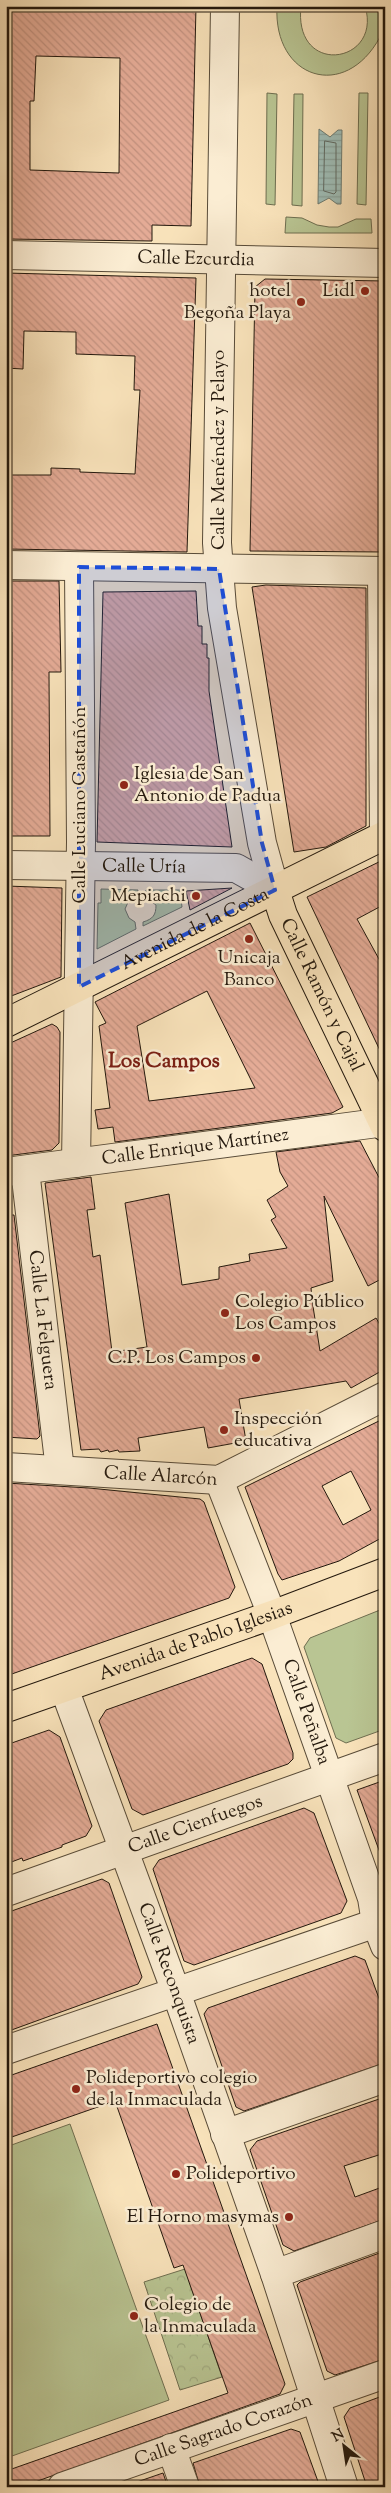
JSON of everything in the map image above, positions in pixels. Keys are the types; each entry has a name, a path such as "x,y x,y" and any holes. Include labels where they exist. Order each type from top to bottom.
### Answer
{"main road":[{"name":"Avenida de la Costa","path":"6,1023 384,835"},
{"name":"Calle Ramón y Cajal","path":"275,890 283,915 384,1124"},
{"name":"Avenida de Pablo Iglesias","path":"6,1708 272,1615 385,1572"}],"street":[{"name":"Calle Menéndez y Pelayo","path":"226,6 219,569 222,608 262,843 275,890"},
{"name":"Calle Ezcurdia","path":"6,255 385,263"},
{"path":"6,565 384,571 384,835"},
{"name":"Calle Luciano Castañón","path":"76,1163 80,866 79,567"},
{"name":"Calle Uría","path":"6,865 236,868 275,890"},
{"name":"Calle Enrique Martínez","path":"16,1171 384,1124"},
{"name":"Calle La Felguera","path":"16,1171 60,1470"},
{"name":"Calle Alarcón","path":"6,1467 219,1480 385,1396"},
{"name":"Calle Peñalba","path":"219,1480 272,1615 382,1930"},
{"name":"Calle Reconquista","path":"64,1688 176,1992 224,2134 275,2274 344,2487"},
{"name":"Calle Cienfuegos","path":"6,1892 385,1757"},
{"path":"6,2050 176,1992 382,1930"},
{"path":"224,2134 385,2078"},
{"path":"275,2274 385,2234"},
{"name":"Calle Sagrado Corazón","path":"62,2487 314,2397 385,2374"},
{"path":"172,2448 185,2487"}],"highlighted area":[{"path":"79,567 219,569 262,843 275,890 79,987"}],"green space":[{"path":"277,6 301,6 302,29 310,45 322,53 337,55 351,50 361,41 367,26 365,6 385,6 383,30 365,57 349,70 331,75 314,73 299,65 286,51 279,31"},
{"path":"267,93 277,94 275,205 266,204"},
{"path":"359,93 368,93 366,205 357,204"},
{"path":"294,94 303,94 302,206 292,205"},
{"path":"286,217 302,218 317,225 329,227 338,227 356,219 371,219 372,233 285,233"},
{"path":"101,889 138,890 137,898 129,900 125,909 129,918 135,922 136,929 97,949 98,903 101,903"},
{"path":"146,890 180,890 182,907 143,926 143,922 155,914 156,908 156,905 145,897"},
{"path":"385,1608 385,1729 346,1743 336,1738 304,1647 310,1638"},
{"path":"70,2124 169,2400 12,2456 6,2441 6,2147"},
{"path":"185,2269 222,2377 180,2390 144,2282"}],"water":[{"path":"319,129 330,137 338,130 342,130 341,204 337,204 329,198 318,204"}],"building":[{"path":"6,6 196,6 191,226 152,225 152,241 6,239","holes":["36,56 120,58 119,173 30,170 30,101 34,101"]},
{"path":"6,273 196,278 187,552 6,549 6,475 51,475 51,468 80,469 80,472 135,474 140,390 134,390 135,356 76,354 76,332 24,331 23,369 6,368"},
{"path":"265,279 385,281 385,552 250,551 255,287"},
{"path":"6,581 59,581 61,672 49,672 50,836 6,836 6,671 12,671 12,632 6,632"},
{"path":"266,585 366,588 366,826 326,847 294,852 252,587"},
{"path":"196,591 198,626 202,626 202,644 207,644 207,658 209,658 209,691 232,847 97,842 103,592"},
{"path":"385,859 385,904 357,919 385,970 385,1061 307,897"},
{"path":"6,886 62,888 61,977 6,998"},
{"name":"Mepiachi","path":"232,888 190,910 186,891"},
{"path":"250,923 343,1107 332,1113 115,1142 113,1127 98,1129 95,1110 110,1108 99,1026 106,1023 95,1002","holes":["207,991 255,1088 149,1101 137,1026"]},
{"path":"52,1024 60,1032 59,1143 52,1150 6,1156 6,1045"},
{"path":"360,1141 385,1189 385,1277 368,1286 324,1196 333,1281 311,1288 312,1300 320,1351 376,1318 385,1333 385,1369 351,1388 346,1381 239,1399 246,1441 208,1448 204,1427 138,1438 140,1451 119,1452 118,1450 109,1452 108,1450 101,1452 99,1449 81,1450 45,1183 91,1177 95,1209 87,1210 93,1257 100,1255 112,1352 147,1347 125,1203 169,1194 182,1285 219,1279 219,1267 250,1261 249,1254 287,1248 271,1220 276,1217 267,1200 288,1186 280,1172 276,1152"},
{"path":"6,1215 14,1215 40,1436 37,1439 6,1437"},
{"path":"385,1418 385,1536 339,1561 282,1580 245,1487","holes":["351,1471 371,1510 343,1525 322,1486"]},
{"path":"6,1483 89,1488 200,1499 204,1502 235,1587 229,1598 6,1676"},
{"path":"252,1658 262,1664 293,1753 293,1759 288,1764 143,1815 132,1809 99,1721 106,1710"},
{"path":"49,1730 60,1737 92,1826 86,1836 62,1845 62,1847 23,1861 22,1858 6,1864 6,1745"},
{"path":"385,1780 385,1861 383,1861 357,1790"},
{"path":"304,1808 314,1813 347,1901 341,1913 194,1965 184,1961 153,1869 159,1860"},
{"path":"102,1879 109,1883 142,1977 138,1984 6,2032 6,1913"},
{"path":"355,1956 365,1960 385,2015 385,2063 244,2111 236,2107 204,2014 208,2008"},
{"path":"157,2024 285,2384 280,2394 21,2487 6,2487 6,2471 228,2393 183,2265 174,2268 115,2101 6,2139 6,2077"},
{"path":"385,2097 385,2153 344,2166 355,2197 385,2186 385,2219 294,2251 283,2245 250,2150 257,2141"},
{"path":"385,2251 385,2359 335,2375 327,2371 297,2285 300,2282"},
{"path":"385,2395 385,2487 367,2487 344,2417 350,2408"},
{"path":"291,2429 300,2432 320,2487 200,2487 193,2463"},
{"path":"163,2473 168,2487 132,2487 131,2484"}],"place":[{"name":"Lidl","path":"365,291"},
{"name":"hotel Begoña Playa","path":"301,302"},
{"name":"Iglesia de San Antonio de Padua","path":"124,785"},
{"name":"Mepiachi","path":"196,896"},
{"name":"Unicaja Banco","path":"249,939"},
{"name":"Colegio Público Los Campos","path":"225,1313"},
{"name":"C.P. Los Campos","path":"256,1358"},
{"name":"Inspección educativa","path":"224,1430"},
{"name":"Polideportivo colegio de la Inmaculada","path":"76,2089"},
{"name":"Polideportivo","path":"176,2174"},
{"name":"El Horno masymas","path":"289,2217"},
{"name":"Colegio de la Inmaculada","path":"134,2316"}],"district":[{"name":"Los Campos","path":"164,1062"}]}
